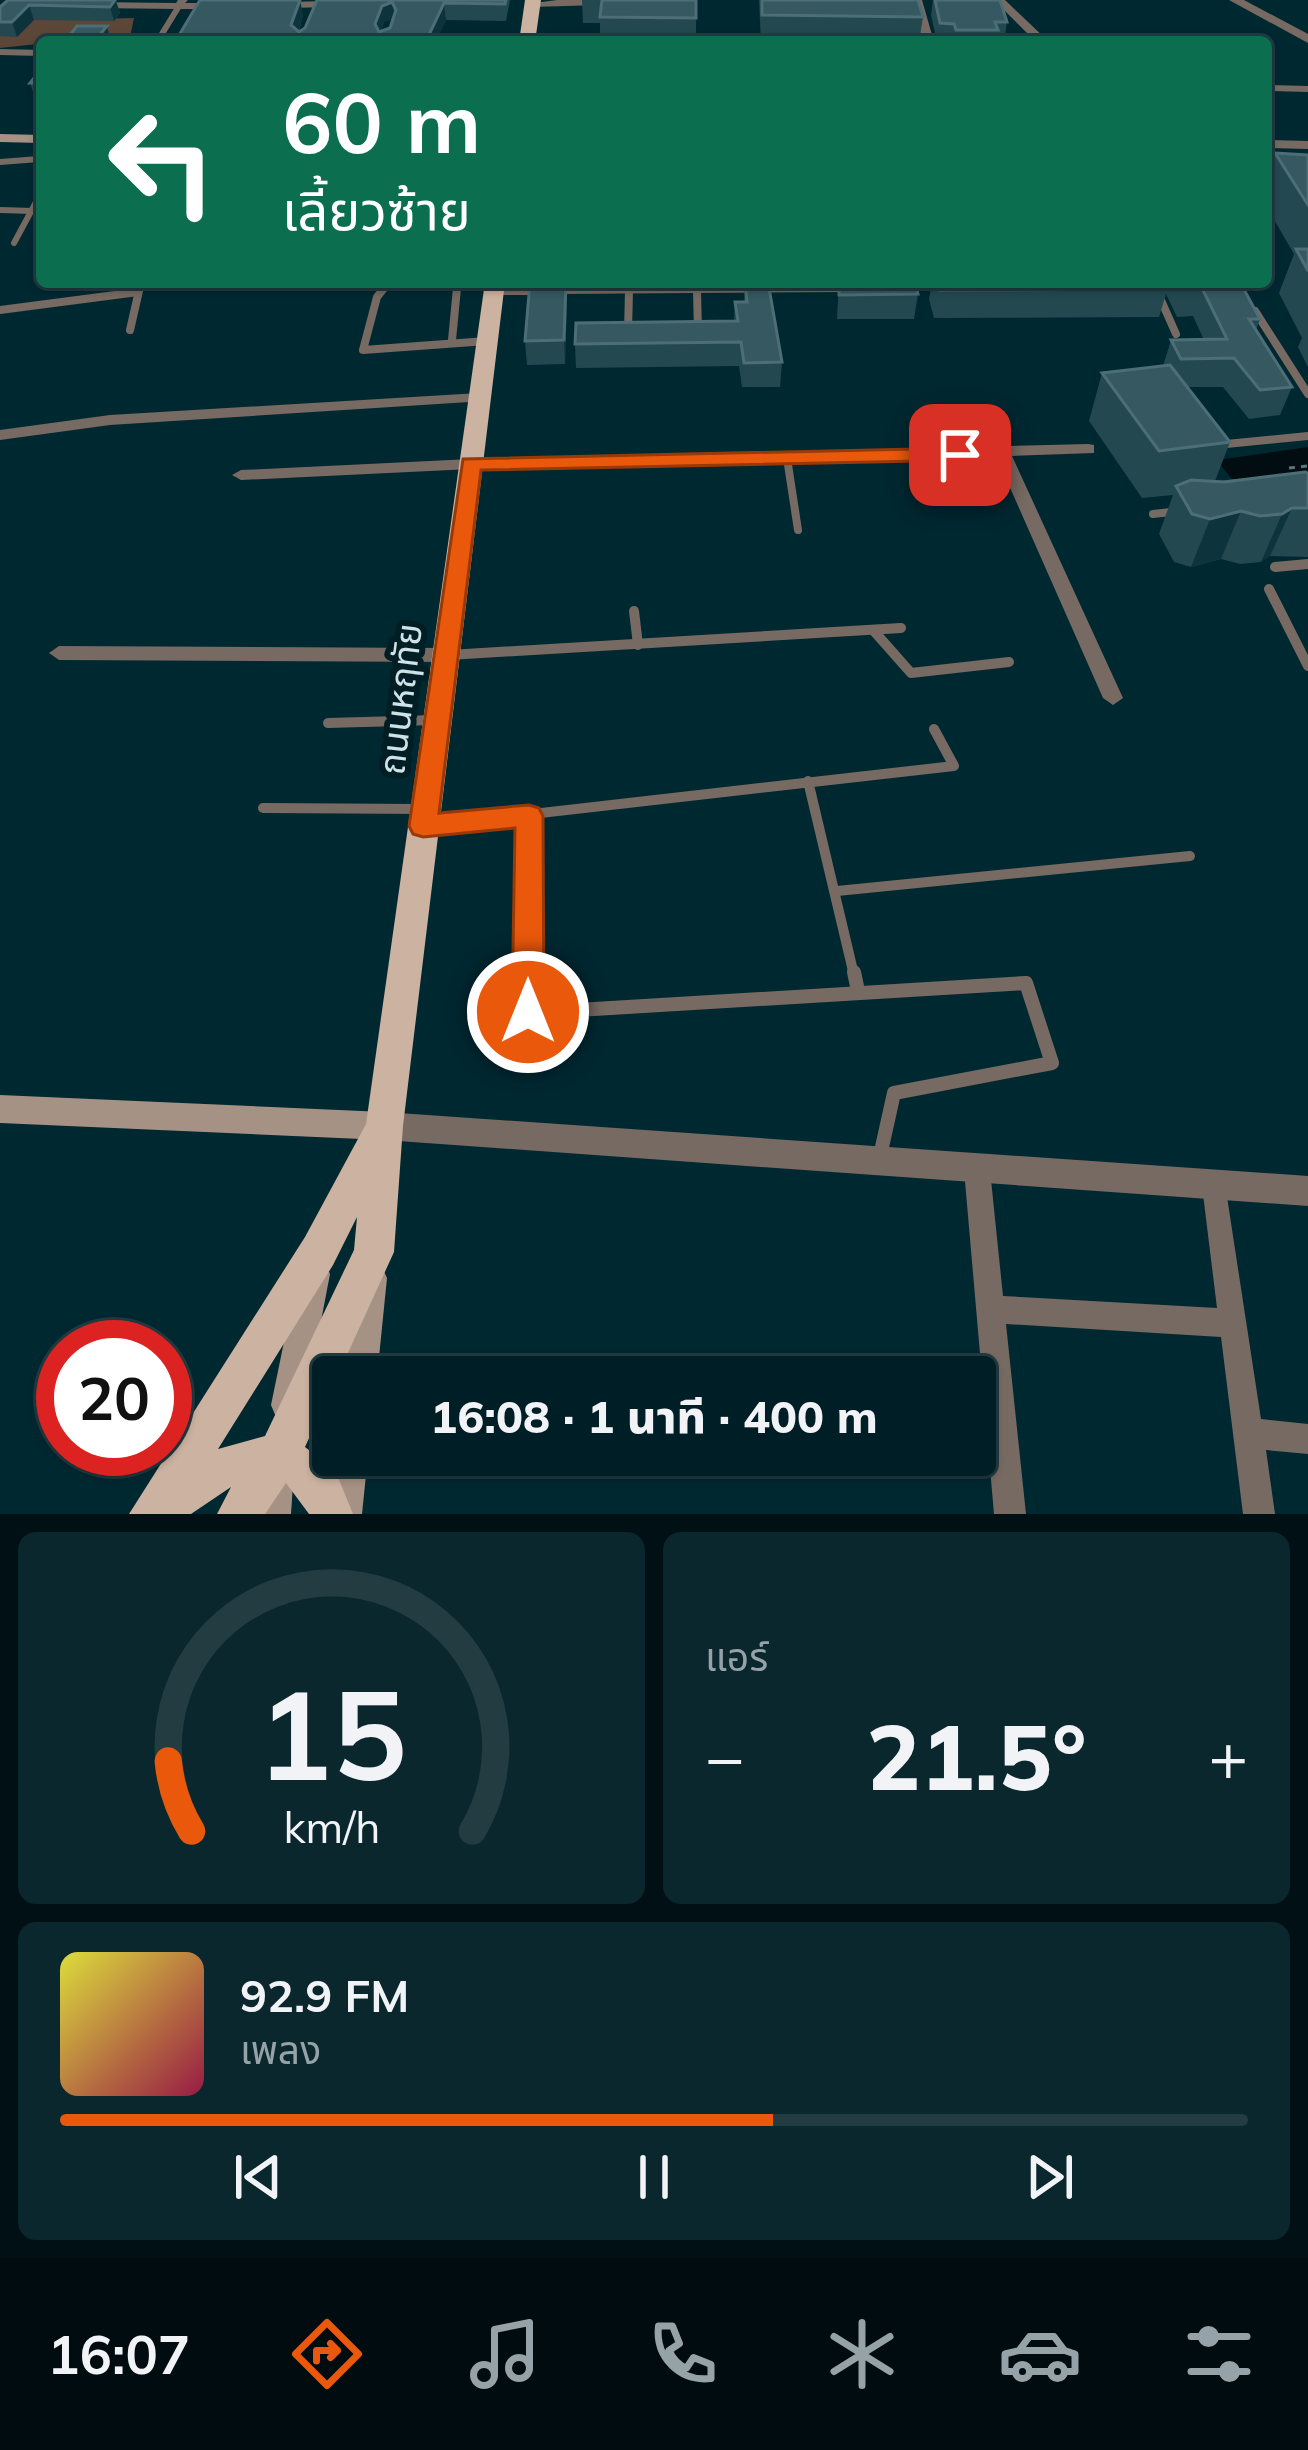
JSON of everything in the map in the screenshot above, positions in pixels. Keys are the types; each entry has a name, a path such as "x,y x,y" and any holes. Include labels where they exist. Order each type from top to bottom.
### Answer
{"main road":[{"path":"528,36 532,2"},
{"path":"0,123 36,124"},
{"path":"0,138 36,139"},
{"name":"ถนนหฤทัย","path":"374,1252 384,1126 494,288"},
{"path":"0,1108 384,1126 319,1250 154,1514"},
{"path":"273,1514 277,1460 319,1250"},
{"path":"362,1356 374,1252"},
{"path":"239,1514 277,1460 374,1252"},
{"path":"154,1514 202,1474 230,1460 260,1456 313,1480 331,1514"},
{"path":"344,1514 349,1476"}],"street":[{"path":"532,2 666,0"},
{"path":"917,0 926,36"},
{"path":"999,0 1037,36"},
{"path":"1235,0 1308,39"},
{"path":"67,5 181,3"},
{"path":"1272,145 1308,145"},
{"path":"1272,158 1308,159"},
{"path":"0,435 110,420 479,398"},
{"path":"241,475 471,464 1088,449"},
{"path":"1004,454 1113,698"},
{"path":"59,653 446,655"},
{"path":"384,1126 1308,1191"},
{"path":"977,1170 1010,1514"},
{"path":"1216,1186 1259,1514"},
{"path":"990,1310 1231,1323"},
{"path":"1251,1433 1308,1439"}],"lane":[{"path":"308,23 315,2"},
{"path":"161,36 181,3 224,6"},
{"path":"269,5 335,4"},
{"path":"0,52 36,53"},
{"path":"1272,88 1308,89"},
{"path":"0,162 36,159"},
{"path":"14,243 36,204"},
{"path":"0,210 33,211"},
{"path":"0,310 134,288"},
{"path":"130,330 140,288"},
{"path":"384,288 377,297 363,350 487,340"},
{"path":"452,340 457,288"},
{"path":"562,288 857,288"},
{"path":"1156,288 1175,334"},
{"path":"629,290 628,334 652,333"},
{"path":"676,333 700,333 697,290"},
{"path":"1250,302 1282,360 1308,394"},
{"path":"1196,447 1308,436"},
{"path":"787,458 798,530"},
{"path":"1153,514 1194,509"},
{"path":"1275,567 1308,563"},
{"path":"1269,589 1308,666"},
{"path":"634,611 638,645"},
{"path":"446,655 901,628"},
{"path":"873,630 911,673 1010,662"},
{"path":"328,724 437,720"},
{"path":"263,808 424,817 529,816 954,766 934,729"},
{"path":"808,781 858,991"},
{"path":"529,816 528,1012 1026,983 1052,1063 893,1094 878,1164"},
{"path":"837,891 1190,856"}],"path":[{"path":"1289,468 1308,466"}],"shaded area":[{"path":"0,9 41,20 134,18 130,36 36,36 36,44 0,48"},
{"path":"1308,447 1308,485 1240,490 1217,460"}],"building":[{"path":"8,0 115,0 110,7 29,5 12,22 0,22 0,7"},
{"path":"200,0 300,0 291,25 299,32 317,0 506,0 505,4 444,3 428,36 179,36","holes":["392,2 396,10 390,28 379,32 375,24 382,6"]},
{"path":"602,0 696,0 696,18 600,17"},
{"path":"762,0 918,0 923,17 762,15"},
{"path":"935,0 1000,0 1007,22 995,22 998,30 956,30 954,24 940,23"},
{"path":"77,26 107,26 99,36 69,36"},
{"path":"1275,153 1308,155 1308,205"},
{"path":"1296,249 1308,249 1308,271"},
{"path":"529,288 566,288 564,340 525,341"},
{"path":"746,288 769,288 782,362 744,363 741,342 575,344 576,323 738,321 735,302 747,302"},
{"path":"839,288 916,288 918,294 839,295"},
{"path":"938,288 1168,289 939,290"},
{"path":"1202,288 1243,288 1260,319 1249,319 1292,387 1260,390 1234,358 1181,359 1171,340 1227,339"},
{"path":"1170,365 1230,442 1159,451 1102,373"},
{"path":"1305,472 1308,508 1282,514 1260,516 1241,511 1210,519 1192,514 1176,486 1191,480 1224,482"}],"route":[{"path":"528,1012 529,816 423,826 471,464 960,455"}]}
